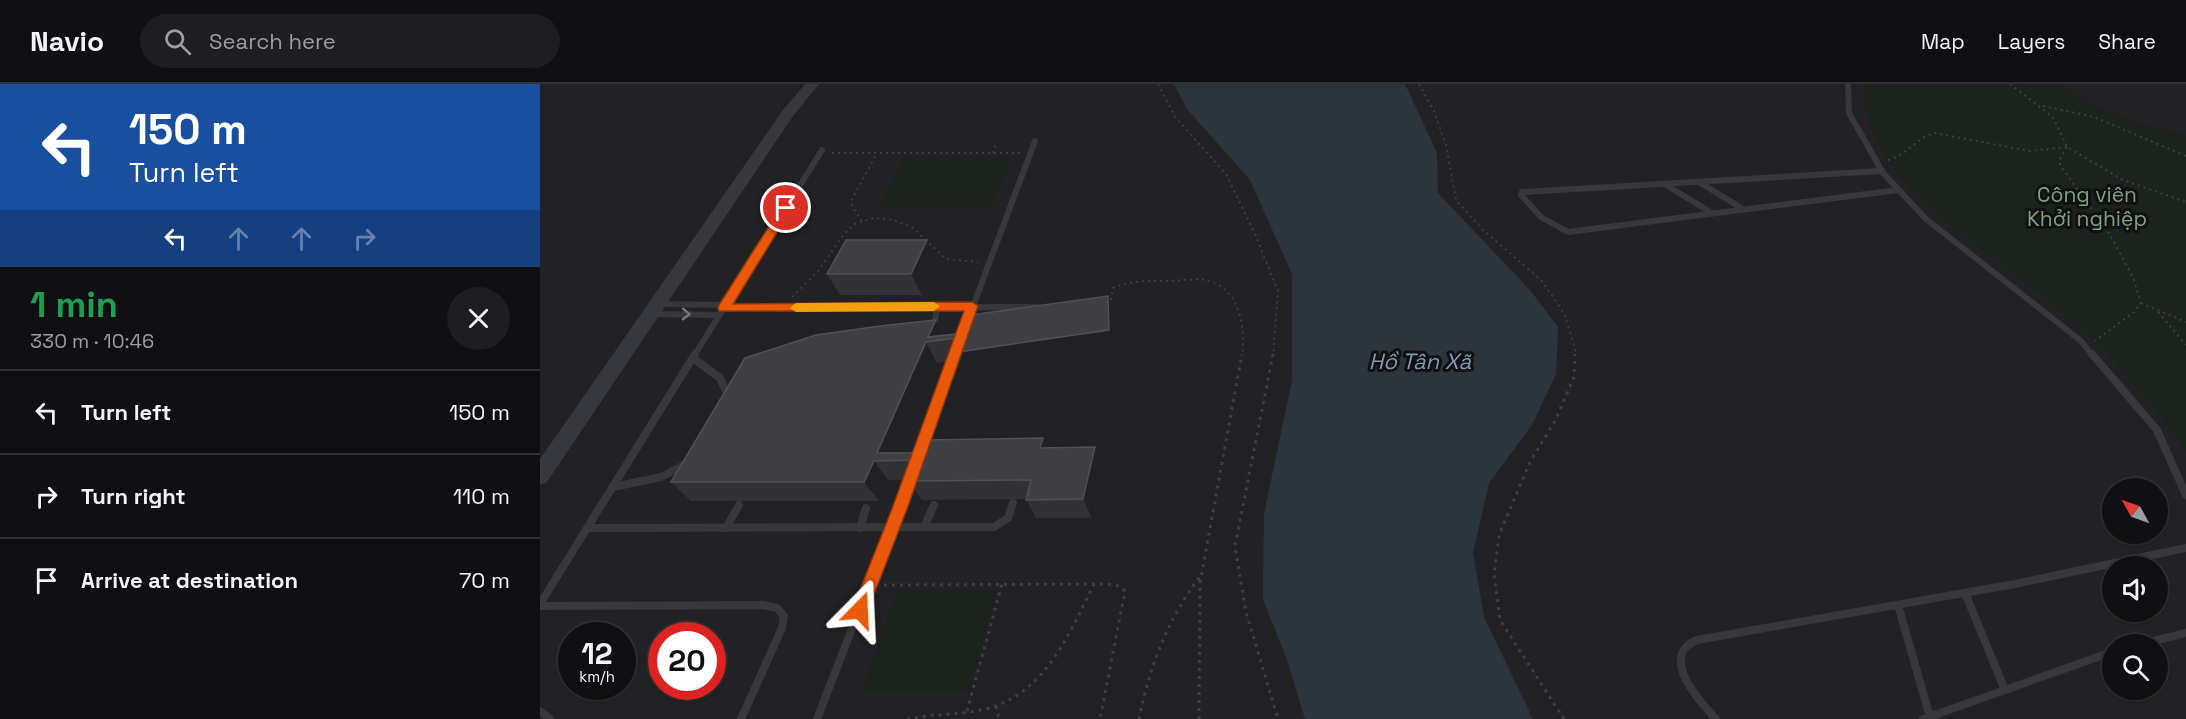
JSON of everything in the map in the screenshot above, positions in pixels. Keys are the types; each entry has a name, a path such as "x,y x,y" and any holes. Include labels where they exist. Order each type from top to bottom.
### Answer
{"street":[{"path":"540,476 788,114 812,84"}],"lane":[{"path":"1848,84 1849,113 1882,171 1926,219 2024,295 2086,348 2157,430 2186,495"},
{"path":"919,456 972,306 1035,141"},
{"path":"540,605 723,309 826,152"},
{"path":"1882,171 1522,192 1521,195 1527,205 1538,214 1568,232 1898,190"},
{"path":"1699,182 1743,209"},
{"path":"1665,184 1712,213"},
{"path":"934,336 937,306"},
{"path":"995,316 996,306"},
{"path":"656,309 1041,307"},
{"path":"656,309 723,309"},
{"path":"693,358 715,371 727,389 728,399 722,409"},
{"path":"613,487 650,480 678,470 692,459"},
{"path":"818,719 915,466"},
{"path":"587,528 994,527 1008,518 1012,503"},
{"path":"924,527 934,505"},
{"path":"726,528 739,506"},
{"path":"860,528 866,508"},
{"path":"1716,719 1699,702 1683,677 1682,654 1688,645 1704,638 1965,593 2186,548"},
{"path":"1965,593 2005,690"},
{"path":"1898,604 1927,718 2102,656"},
{"path":"540,605 763,605 777,608 784,616 782,628 741,719"},
{"path":"2168,638 2186,633"},
{"path":"540,711 550,719"}],"path":[{"path":"1158,84 1176,118 1226,174 1255,234 1278,291 1274,348 1235,546 1246,612 1278,719"},
{"path":"1419,84 1434,111 1446,145 1456,200 1483,230 1541,280 1564,313 1575,348 1574,377 1555,421 1530,462 1510,507 1499,535 1494,574 1500,620 1564,719"},
{"path":"2010,84 2053,117 2067,147 2123,180 2186,202"},
{"path":"2041,106 2094,117 2186,156"},
{"path":"1875,160 1905,156 1918,139 1926,134 1935,133 2029,151 2067,147"},
{"path":"993,153 997,141"},
{"path":"2067,147 2060,159 2060,165 2088,201 2121,254 2139,290 2141,303 2134,312 2086,348"},
{"path":"826,152 1021,153"},
{"path":"862,221 851,205 850,198 871,168 877,153"},
{"path":"789,301 817,273 844,234 862,221 884,218 898,221 918,231 938,254 947,260 978,262"},
{"path":"1112,300 1113,288 1126,282 1205,280 1220,286 1233,299 1243,319 1244,342 1238,384 1202,573 1198,632 1201,687 1199,719"},
{"path":"2141,303 2186,322"},
{"path":"2156,309 2186,345"},
{"path":"1139,719 1146,681 1164,634 1187,592 1202,573"},
{"path":"967,711 1002,584"},
{"path":"907,719 996,706 1007,703 1027,691 1044,674 1069,634 1094,584"},
{"path":"884,585 1117,584 1125,591 1100,719"},
{"path":"996,706 999,719"}],"shaded area":[{"path":"540,84 2186,84 2186,719 540,719"}],"green space":[{"name":"Công viên Khởi nghiệp","path":"1867,84 2056,84 2099,107 2136,122 2186,135 2186,452 2150,403 2095,342 2044,297 1951,225 1898,173 1878,144 1867,115"},
{"path":"904,157 1012,157 992,206 878,206"},
{"path":"997,589 969,692 861,692 898,590"}],"water":[{"name":"Hồ Tân Xã","path":"1174,84 1405,84 1437,153 1438,193 1530,290 1558,327 1556,374 1532,425 1489,483 1473,553 1484,617 1533,719 1305,719 1287,660 1263,599 1264,514 1292,380 1292,274 1250,180 1187,109"}],"building":[{"path":"846,240 927,240 911,274 827,274"},
{"path":"1108,296 1109,330 958,352 963,337 926,342 877,453 919,453 925,440 1043,438 1040,448 1095,447 1083,499 1026,500 1031,480 909,481 917,460 874,461 864,482 671,482 745,358 816,335 880,326 936,320 928,337 965,333 971,315"}],"slow traffic":[{"path":"796,308 934,306"}],"route":[{"path":"786,208 724,308 972,306 860,610"}]}
